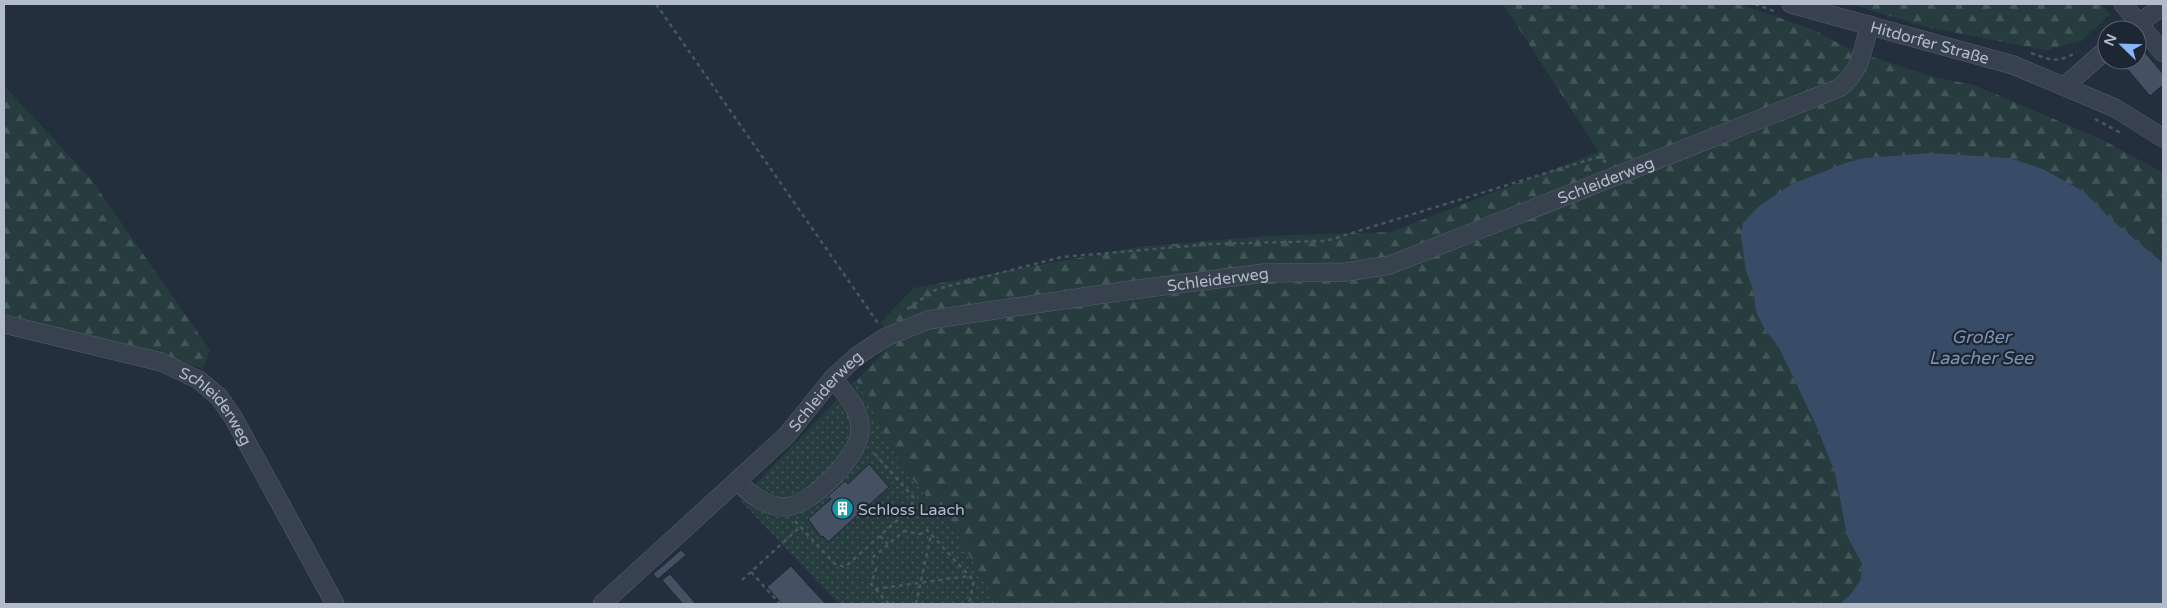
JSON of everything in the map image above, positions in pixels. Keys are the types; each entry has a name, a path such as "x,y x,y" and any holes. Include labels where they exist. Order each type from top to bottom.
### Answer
{"street":[{"name":"Hitdorfer Straße","path":"1792,4 2013,65 2115,108 2163,138"},
{"path":"2124,4 2131,20"},
{"path":"2143,20 2163,6"},
{"name":"Schleiderweg","path":"602,604 738,482 786,436 832,378 857,356 886,337 928,320 1124,291 1264,273 1346,272 1390,265 1839,88 1852,78 1860,65 1870,25"},
{"path":"2147,38 2163,53"},
{"path":"2065,86 2097,58"},
{"name":"Schleiderweg","path":"4,324 161,362 199,380 218,397 233,417 335,604"},
{"path":"738,482 760,500 785,507 807,499 828,482 843,466 858,444 860,431 856,409 832,378"}],"path":[{"path":"656,4 765,158 886,337"},
{"path":"2013,65 2018,51 2053,61 2062,60 2084,48"},
{"path":"2090,116 2122,134"},
{"path":"902,313 937,289 1062,257 1212,244 1326,241 1598,157 1623,173"},
{"path":"785,507 800,527 835,564 844,568 910,509 914,498 872,451 858,444"},
{"path":"742,580 800,527"},
{"path":"889,604 871,584 876,569 871,560 904,531 920,534 927,530 974,581 969,604"},
{"path":"916,604 931,534"},
{"path":"880,536 888,544"},
{"path":"751,572 780,604"},
{"path":"875,589 969,576"}],"green space":[{"path":"1503,4 1740,4 1814,30 1849,49 1932,77 1974,85 2101,139 2163,173 2163,263 2112,220 2084,192 1928,153 1864,158 1848,162 1792,184 1746,271 1753,289 1756,312 1765,330 1778,346 1815,423 1835,473 1847,536 1862,564 1861,579 1850,595 1840,604 997,604 958,536 902,466 856,381 892,343 881,322 914,288 1138,247 1266,236 1390,232 1599,152"},
{"path":"1850,4 2100,4 2110,14 2104,20 2097,20 2097,26 2081,41 2046,50 1926,27"},
{"path":"4,86 90,178 210,350 203,369 150,350 4,314"},
{"path":"856,380 902,466 958,536 997,604 839,604 740,500"}],"water":[{"name":"Großer Laacher See","path":"1928,153 2009,158 2043,169 2084,192 2112,220 2163,263 2163,604 1840,604 1850,595 1861,579 1862,564 1847,536 1835,473 1815,423 1778,346 1765,330 1756,312 1753,289 1746,271 1741,236 1743,223 1758,207 1792,184 1848,162 1864,158"}],"building":[{"path":"2147,55 2163,74 2163,85 2150,96 2128,70 2147,70"},
{"name":"Schloss Laach","path":"869,464 889,487 828,542 823,536 821,537 808,519 831,499 828,496 845,481 848,484"},
{"path":"681,550 686,555 658,579 653,574"},
{"path":"791,566 826,604 782,604 767,587"},
{"path":"670,574 696,604 683,604 662,580"}],"place":[{"name":"Schloss Laach","path":"842,509"}]}
